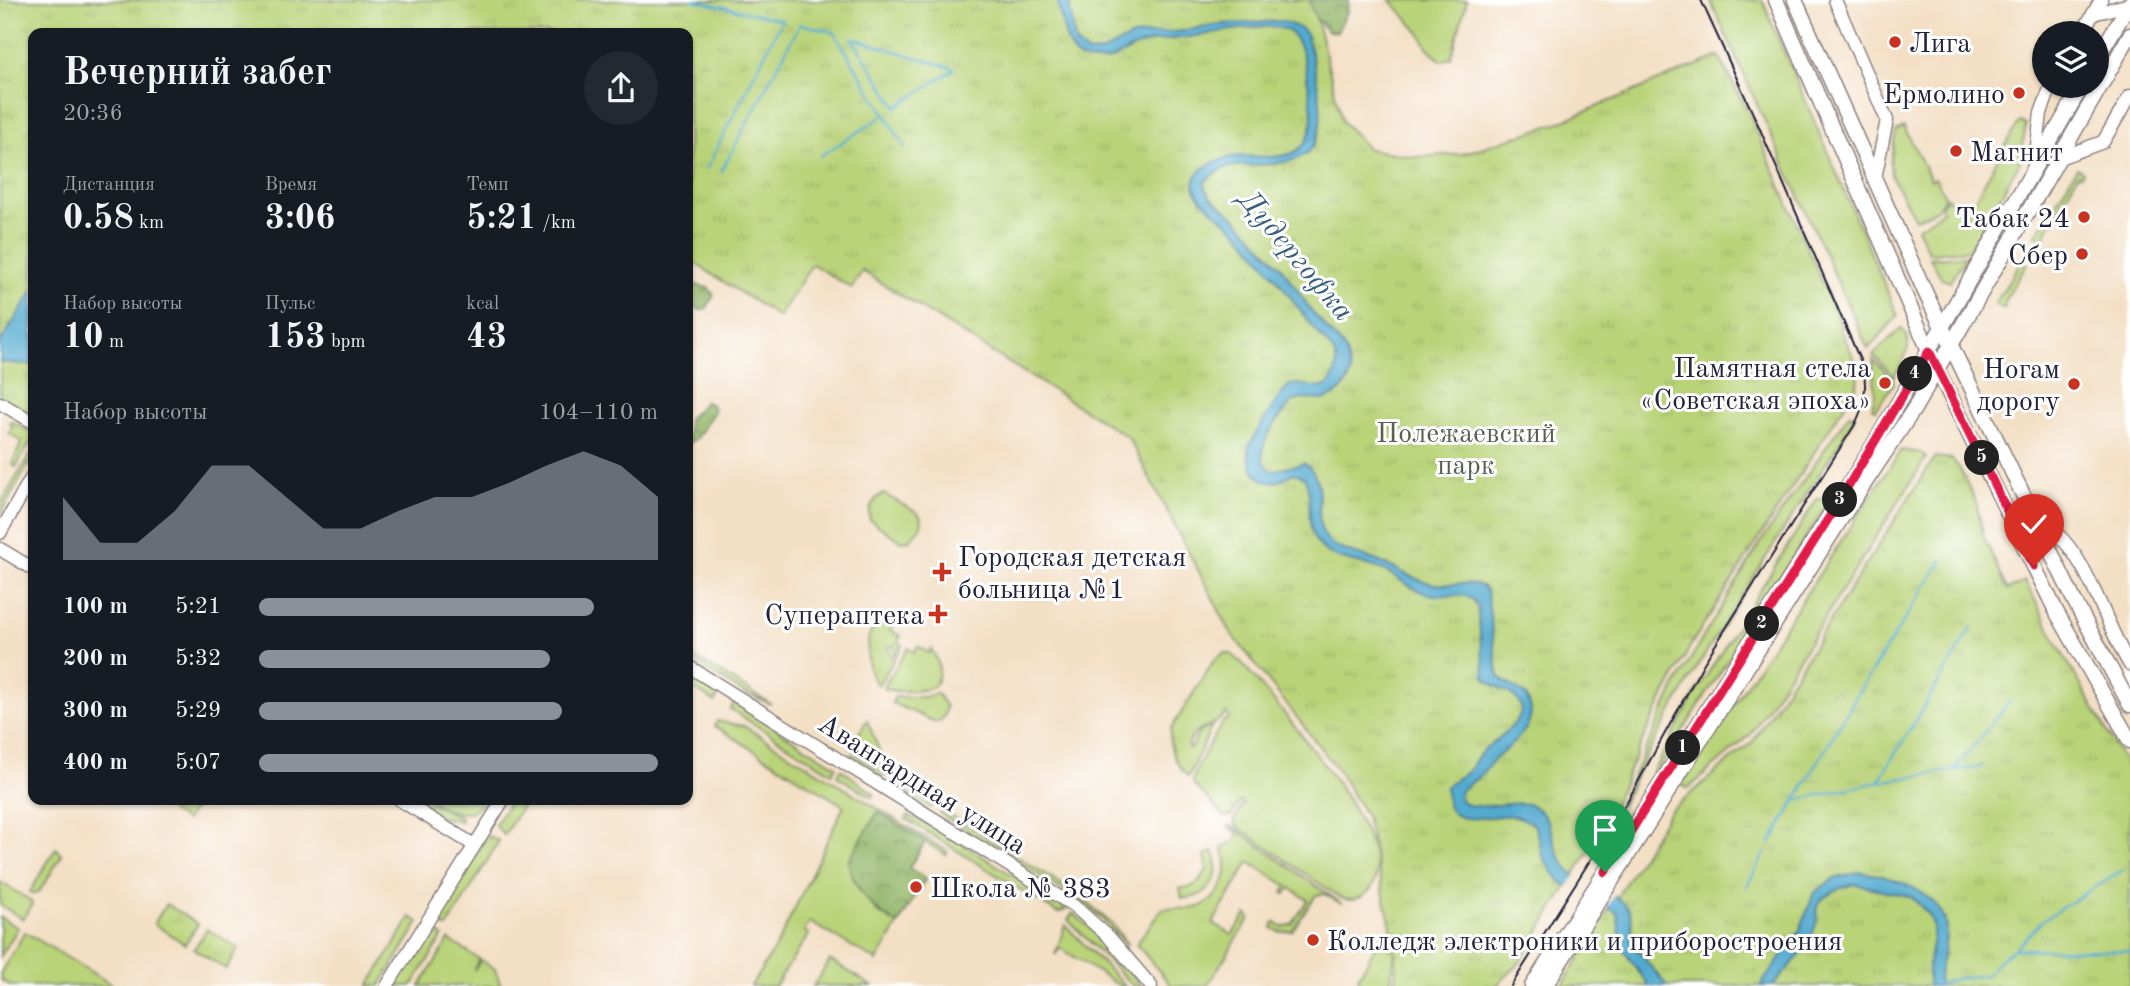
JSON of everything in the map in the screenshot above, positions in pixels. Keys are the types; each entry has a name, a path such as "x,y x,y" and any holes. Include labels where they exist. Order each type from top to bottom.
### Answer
{"main road":[{"path":"1776,0 1937,369 2057,613 2130,741"},
{"path":"1795,0 1942,328 2075,602 2130,705"},
{"path":"2109,38 2130,3"},
{"path":"1532,986 1577,925 1937,369 2130,35"},
{"path":"1609,875 1835,508 2075,98"},
{"path":"1545,986 1577,925"}],"street":[{"path":"1835,0 1886,120 1875,178"},
{"path":"2089,21 2101,0"},
{"path":"2093,14 2130,3"},
{"path":"2059,158 2103,142 2130,96"},
{"path":"2035,165 2040,113 2046,98"},
{"path":"0,403 28,419"},
{"path":"0,533 28,484"},
{"path":"2035,521 2053,530 2086,573 2130,665"},
{"path":"0,549 28,566"},
{"name":"Авангардная улица","path":"693,669 1074,906 1109,937 1151,986"},
{"path":"408,805 474,845"},
{"path":"387,986 500,805"}],"green space":[{"name":"Полежаевский парк","path":"0,0 1309,0 1317,21 1342,121 1368,149 1415,157 1462,154 1555,124 1719,56 1750,116 1840,323 1858,372 1856,387 1692,643 1648,728 1604,827 1518,965 1496,986 1396,986 1396,949 1366,816 1337,769 1231,633 1128,437 862,271 852,288 812,264 779,317 693,262 693,28 28,28 28,412 0,396"},
{"path":"1297,0 1347,0 1347,12 1337,32 1328,32"},
{"path":"1390,0 1467,0 1451,58 1441,61"},
{"path":"1710,0 1762,0 1898,316 1868,349"},
{"path":"2020,122 2026,125 2019,164 1969,250 1929,253 1917,228 1943,211 1941,205 1947,197 1966,215"},
{"path":"1904,127 1931,180 1935,178 1945,196 1937,209 1915,219 1891,175 1890,164 1896,131"},
{"path":"2077,168 2083,172 2078,174 2043,239 2036,235"},
{"path":"1966,256 1950,282 1942,279 1930,258"},
{"path":"2022,260 2027,264 2006,298 2004,309 1995,304"},
{"path":"693,284 708,288 714,295 706,309 700,310 693,305"},
{"path":"1901,328 1906,334 1908,346 1894,376 1873,355"},
{"path":"1873,360 1893,378 1894,383 1875,410 1872,408 1875,393"},
{"path":"705,402 712,405 714,411 693,440 693,414"},
{"path":"1849,414 1855,416 1848,429 1701,661 1621,806 1674,689 1702,639 1765,536"},
{"path":"12,421 28,431 28,447 16,467 12,464 22,442 9,433 13,426 10,424"},
{"path":"1901,450 1921,453 1926,458 1751,734 1686,788 1682,783"},
{"path":"1935,457 1952,459 1960,469 1976,502 1984,538 2008,590 2025,581 2130,772 2130,986 1562,986 1670,811 1753,741"},
{"path":"28,458 28,466 0,515 0,505"},
{"path":"884,494 918,513 922,519 921,526 910,540 901,541 870,520 872,504"},
{"path":"1817,499 1823,499 1827,504 1627,819 1625,817 1695,694"},
{"path":"881,625 892,626 890,630 901,636 898,642 903,645 896,656 894,645 888,647 894,660 878,685 868,662 868,642 870,634"},
{"path":"918,646 929,653 931,649 936,658 939,672 934,687 908,691 883,688 908,648 914,652"},
{"path":"1224,653 1231,654 1241,662 1278,706 1305,739 1354,811 1371,844 1376,872 1368,892 1361,897 1351,900 1339,897 1236,826 1234,820 1244,803 1241,801 1231,816 1225,817 1193,783 1205,752 1223,722 1229,718 1227,713 1196,732 1191,739 1188,748 1192,748 1198,733 1212,726 1188,777 1176,761 1170,743 1171,729 1215,659"},
{"path":"693,656 771,704 744,693 693,661"},
{"path":"693,677 719,694 715,702 693,688"},
{"path":"937,693 946,707 939,722 892,703 895,697 925,697"},
{"path":"734,703 836,766 832,773 730,709"},
{"path":"867,720 886,767 885,769 850,748"},
{"path":"717,721 744,726 948,852 946,855 878,813 848,861 876,911 898,925 877,961 810,922 804,931 809,934 775,986 751,986 779,941 844,806 715,726"},
{"path":"852,754 886,775 880,777 849,758"},
{"path":"841,769 874,794 872,797 837,776"},
{"path":"897,770 941,797 938,801 894,774"},
{"path":"892,778 935,805 929,807 892,785"},
{"path":"175,805 196,805 186,821 170,812"},
{"path":"421,805 433,805 460,816 461,821 441,817"},
{"path":"439,805 480,805 466,813"},
{"path":"508,805 523,805 504,835 495,825"},
{"path":"941,809 1078,894 1075,898 942,815"},
{"path":"878,812 925,842 909,868 926,878 898,925 866,899 855,882 848,861"},
{"path":"908,816 935,827 1067,909 1058,913 906,819"},
{"path":"1230,825 1342,904 1324,894 1316,895 1292,931 1281,932 1272,928 1274,922 1283,927 1292,924 1308,900 1290,888 1286,894 1283,893 1287,886 1249,862 1213,923 1232,935 1246,914 1250,918 1207,986 1172,986 1136,944 1162,909 1195,908 1212,899 1218,892 1226,867 1222,848 1233,842 1239,834 1229,827"},
{"path":"488,836 499,841 447,928 435,921"},
{"path":"56,848 62,855 39,892 30,892"},
{"path":"1213,851 1216,869 1211,884 1199,895 1182,898 1180,888 1190,887 1200,880 1207,870 1205,855"},
{"path":"0,882 31,901 32,905 23,919 0,905"},
{"path":"1082,898 1112,924 1127,944 1080,901"},
{"path":"166,904 198,924 185,944 154,924"},
{"path":"1073,913 1096,933 1142,986 1133,986 1068,920"},
{"path":"0,917 18,928 0,957"},
{"path":"411,917 419,922 380,986 369,986"},
{"path":"1065,925 1125,986 1120,986 1060,948 1055,955"},
{"path":"431,928 443,936 412,986 395,986"},
{"path":"207,929 238,948 226,969 194,949"},
{"path":"25,932 114,986 10,986 1,980 0,974"},
{"path":"449,940 479,959 474,970 481,960 495,969 501,986 420,986"},
{"path":"1379,940 1395,952 1390,986 1365,986 1358,978"},
{"path":"830,960 872,986 813,986"}],"water":[{"path":"1057,0 1069,0 1075,41 1089,53 1102,52 1132,36 1221,24 1282,21 1300,28 1307,35 1320,98 1321,115 1315,144 1306,154 1296,159 1230,167 1217,172 1205,182 1205,188 1212,198 1237,219 1281,267 1314,314 1345,349 1351,372 1348,382 1334,396 1323,400 1302,399 1292,402 1267,436 1263,455 1265,464 1272,471 1304,463 1312,471 1319,489 1322,529 1326,538 1335,546 1429,583 1472,584 1484,587 1487,592 1498,674 1524,694 1531,708 1531,717 1516,741 1459,793 1462,801 1477,806 1522,803 1539,810 1545,816 1559,856 1573,875 1580,882 1617,898 1629,910 1632,919 1631,942 1667,986 1649,986 1622,948 1617,913 1569,888 1553,873 1544,858 1534,825 1514,816 1459,816 1447,802 1446,787 1468,771 1481,753 1514,724 1521,710 1517,699 1485,678 1477,605 1469,597 1427,594 1381,569 1347,561 1324,550 1311,529 1309,493 1304,477 1294,473 1280,480 1265,481 1255,472 1249,459 1249,446 1286,388 1295,384 1324,387 1329,384 1335,373 1336,358 1259,256 1239,233 1201,199 1194,186 1199,173 1218,161 1240,156 1281,156 1299,149 1306,141 1311,129 1312,110 1304,61 1297,40 1286,30 1275,27 1246,28 1150,42 1110,60 1089,61 1078,57 1072,51"},
{"path":"28,298 28,365 0,362 0,343"},
{"path":"1860,872 1901,882 1927,897 1937,907 1944,918 1946,932 1938,986 1928,986 1933,937 1933,924 1929,915 1912,897 1854,884 1822,899 1818,905 1816,924 1809,945 1773,986 1760,986 1799,932 1814,893 1833,879"}],"pier":[{"path":"1577,873 1590,884 1615,894 1605,909 1565,891"}],"waterway":[{"path":"693,0 782,20 707,168"},
{"path":"721,172 800,24 834,32 905,147"},
{"path":"852,38 955,69 897,107 852,38"},
{"path":"820,156 885,115"},
{"path":"1770,844 1860,690 1942,560"},
{"path":"1878,782 1972,627"},
{"path":"1955,769 2010,701"},
{"path":"1797,800 1878,782 1983,766"},
{"path":"1746,887 1765,853"},
{"path":"2016,948 2044,919 2123,870"},
{"path":"1938,984 1986,975 2014,949 2130,951"}],"tram line":[{"path":"1511,986 1628,800 1704,663 1854,426 1864,402 1865,377 1860,360 1701,0"}],"place":[{"name":"Лига","path":"1895,42"},
{"name":"Ермолино","path":"2019,93"},
{"name":"Магнит","path":"1956,151"},
{"name":"Табак 24","path":"2084,217"},
{"name":"Сбер","path":"2082,254"},
{"name":"Памятная стела «Советская эпоха»","path":"1885,383"},
{"name":"Ногам дорогу","path":"2074,384"},
{"name":"Городская детская больница №1","path":"942,572"},
{"name":"Супераптека","path":"938,614"},
{"name":"Школа № 383","path":"916,887"},
{"name":"Колледж электроники и приборостроения","path":"1313,940"}],"route":[{"path":"1605,872 1835,508 1929,351 2034,566"}],"water label":[{"name":"Дудергофка","path":"1297,255"}]}
